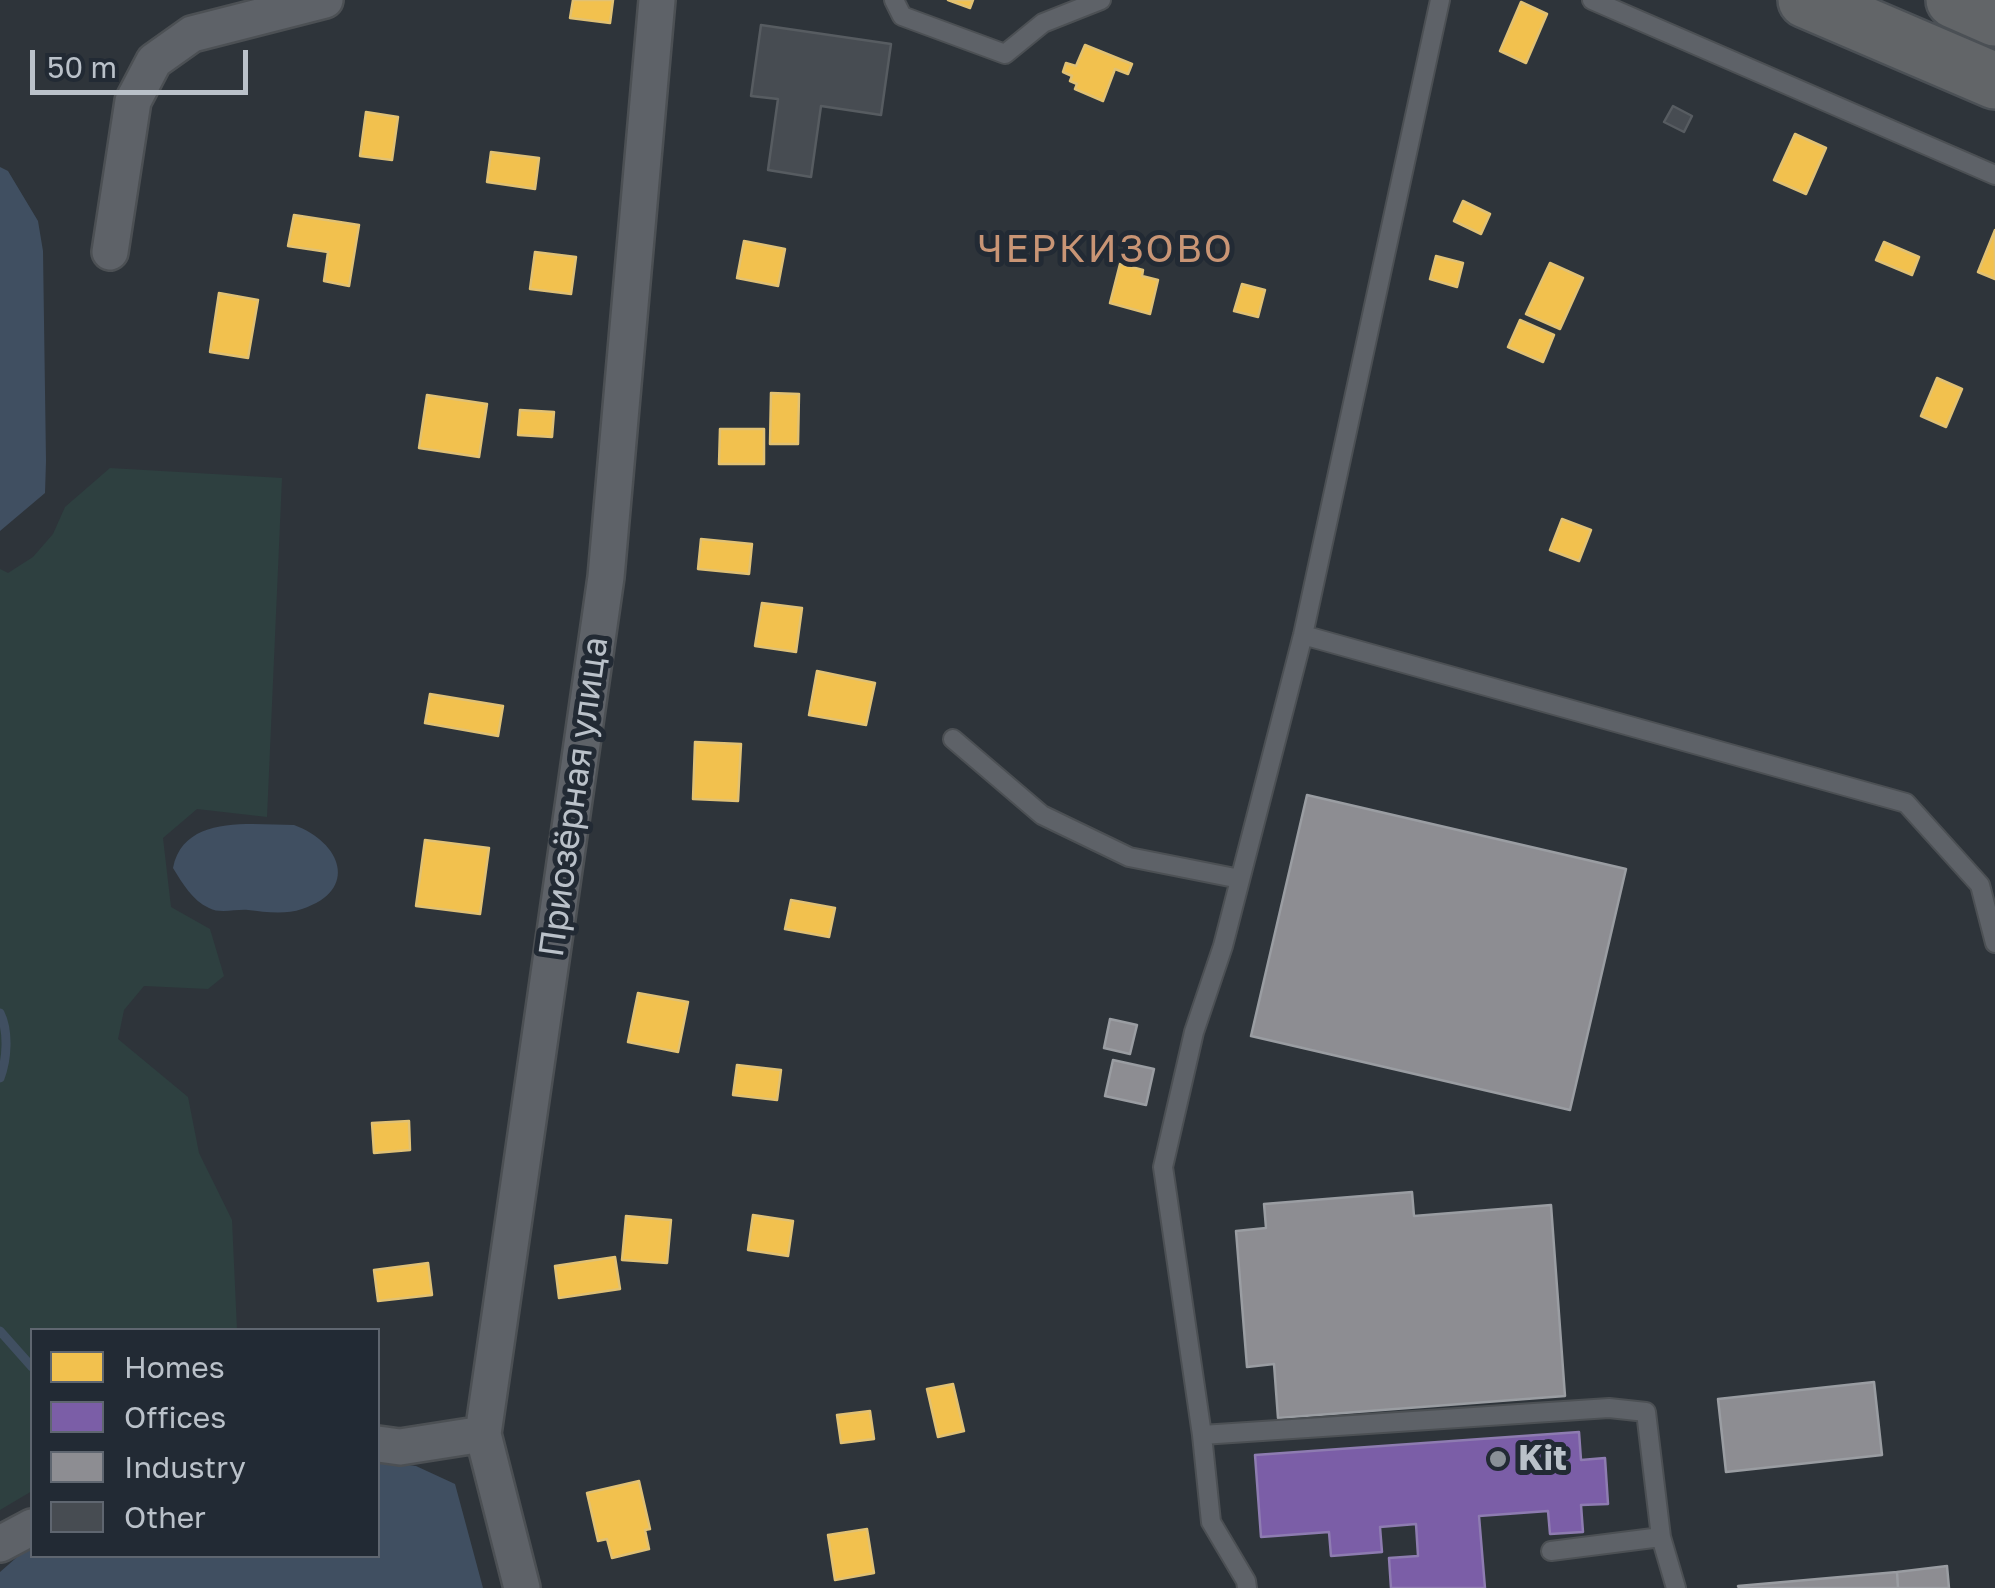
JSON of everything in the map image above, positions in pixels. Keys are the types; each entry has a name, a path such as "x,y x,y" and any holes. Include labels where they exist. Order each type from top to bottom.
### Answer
{"highway":[{"path":"1806,0 1995,80"},
{"path":"1954,0 1995,18"}],"street":[{"path":"110,252 133,101 154,61 192,34 324,0"},
{"name":"Приозёрная улица","path":"522,1588 483,1434 606,578 657,0"},
{"path":"380,1444 400,1447 483,1434"},
{"path":"0,1544 30,1527"}],"lane":[{"path":"894,0 902,16 1005,54 1042,23 1102,0"},
{"path":"1247,1588 1211,1522 1163,1167 1194,1032 1223,946 1303,635 1440,0"},
{"path":"1592,0 1995,176"},
{"path":"1303,635 1906,803 1980,885 1995,943"},
{"path":"953,739 1042,815 1059,824 1128,857 1240,878"},
{"path":"1202,1435 1608,1408 1646,1412 1661,1538 1676,1588"},
{"path":"1551,1552 1661,1538"}],"shaded area":[{"path":"110,468 282,478 267,817 197,809 163,838 171,907 210,929 224,976 208,989 144,986 124,1010 118,1039 188,1097 199,1153 232,1220 237,1328 30,1328 30,1492 0,1510 0,569 8,573 33,557 53,534 65,507"}],"water":[{"path":"0,167 8,171 38,221 43,251 46,461 45,493 0,531"},
{"path":"240,824 294,825 323,843 337,866 332,890 302,909 213,910 193,896 173,868 190,838 205,831"},
{"path":"380,1461 416,1466 455,1484 483,1588 0,1588 0,1572 30,1546 30,1558 380,1558"}],"building: Homes":[{"path":"573,0 613,0 610,23 570,18"},
{"path":"948,0 973,0 970,8"},
{"path":"1521,2 1547,14 1526,63 1500,51"},
{"path":"1085,45 1132,64 1128,74 1115,69 1103,101 1075,89 1077,84 1070,81 1072,76 1063,72 1066,63 1076,66"},
{"path":"366,112 398,117 392,160 360,156"},
{"path":"1795,134 1826,148 1806,194 1774,180"},
{"path":"491,152 539,158 535,189 487,182"},
{"path":"1463,201 1490,214 1481,234 1454,221"},
{"path":"294,215 359,225 349,286 324,281 328,252 288,246"},
{"path":"1995,230 1995,279 1978,272"},
{"path":"744,241 785,249 778,286 737,278"},
{"path":"1884,242 1919,257 1912,275 1876,260"},
{"path":"535,252 576,257 571,294 530,289"},
{"path":"1436,256 1463,263 1457,287 1430,279"},
{"path":"1550,263 1583,278 1560,329 1526,314"},
{"path":"1120,264 1143,270 1142,276 1158,280 1150,314 1110,303"},
{"path":"1242,284 1265,290 1258,317 1234,311"},
{"path":"219,293 258,300 248,358 210,352"},
{"path":"1520,320 1554,335 1543,362 1508,347"},
{"path":"1937,378 1962,389 1946,427 1921,416"},
{"path":"771,393 799,394 798,444 770,444"},
{"path":"427,395 487,404 479,457 419,448"},
{"path":"520,410 554,412 552,437 518,435"},
{"path":"720,429 764,429 764,464 719,464"},
{"path":"1562,519 1591,530 1579,561 1550,550"},
{"path":"701,539 752,544 749,574 698,569"},
{"path":"762,603 802,608 796,652 755,646"},
{"path":"817,671 875,683 866,725 809,715"},
{"path":"430,694 503,706 498,736 425,723"},
{"path":"695,742 741,744 738,801 693,799"},
{"path":"425,840 489,848 480,914 416,906"},
{"path":"791,900 835,908 829,937 785,929"},
{"path":"638,993 688,1002 678,1052 628,1042"},
{"path":"737,1065 781,1070 777,1100 733,1095"},
{"path":"409,1121 410,1150 374,1153 372,1123"},
{"path":"753,1215 793,1221 788,1256 748,1250"},
{"path":"626,1216 671,1220 667,1263 622,1260"},
{"path":"615,1257 620,1289 559,1298 555,1266"},
{"path":"428,1263 432,1295 378,1301 374,1270"},
{"path":"953,1384 964,1431 938,1437 927,1389"},
{"path":"870,1411 874,1439 841,1443 837,1415"},
{"path":"639,1481 650,1529 645,1530 649,1549 612,1558 607,1539 598,1541 587,1493"},
{"path":"867,1529 874,1573 835,1580 828,1535"}],"building: Offices":[{"path":"1579,1432 1581,1460 1605,1458 1608,1504 1581,1505 1583,1532 1550,1534 1548,1511 1479,1516 1485,1588 1391,1588 1389,1558 1418,1556 1416,1524 1380,1527 1382,1552 1331,1556 1329,1532 1261,1537 1255,1455"}],"building: Industry":[{"path":"1307,795 1626,869 1570,1110 1251,1036"},
{"path":"1110,1019 1137,1025 1130,1054 1104,1048"},
{"path":"1113,1060 1154,1069 1146,1105 1105,1096"},
{"path":"1412,1192 1414,1216 1551,1205 1565,1396 1278,1418 1274,1364 1247,1367 1236,1231 1266,1228 1264,1204"},
{"path":"1874,1382 1882,1455 1726,1472 1718,1399"},
{"path":"1947,1566 1949,1588 1898,1588 1897,1572"},
{"path":"1897,1572 1898,1588 1738,1586"}],"building: Other":[{"path":"761,25 891,44 881,115 821,106 811,177 768,170 778,99 751,96"},
{"path":"1673,106 1692,116 1684,132 1664,122"}],"waterway":[{"path":"0,1013 6,1045 0,1078"},
{"path":"0,1331 30,1365"}],"place":[{"name":"Kit","path":"1498,1459"}],"district":[{"name":"ЧЕРКИЗОВО","path":"1106,250"}]}
